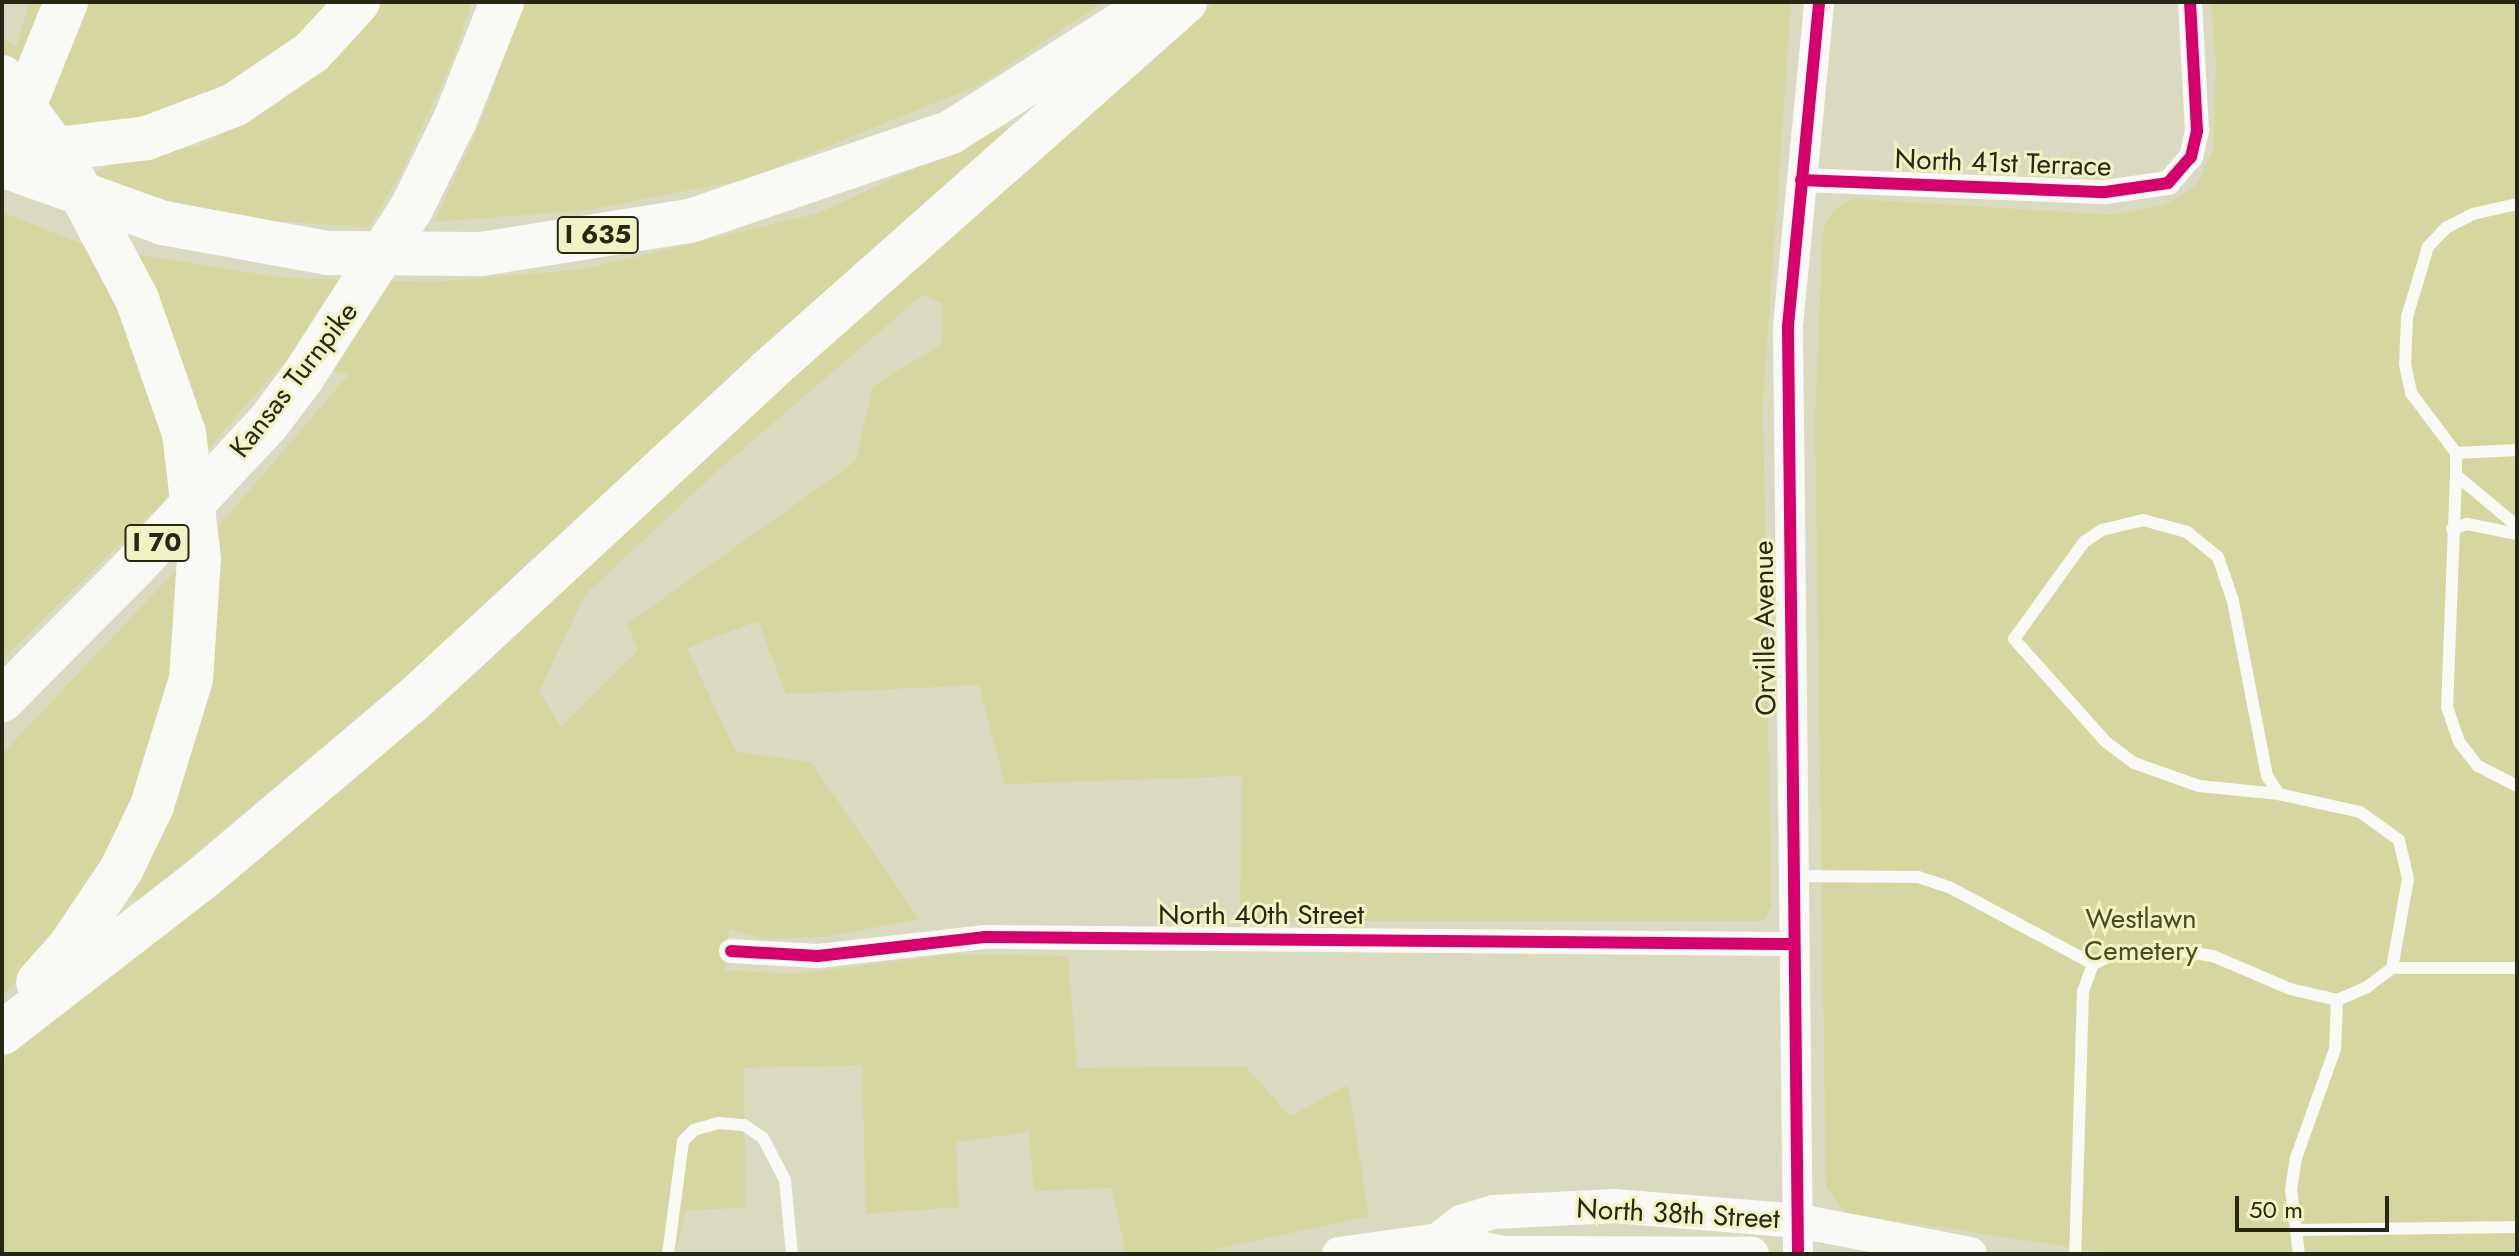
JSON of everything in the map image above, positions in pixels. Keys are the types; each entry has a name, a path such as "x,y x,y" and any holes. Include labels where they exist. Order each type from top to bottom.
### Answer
{"highway":[{"path":"2,155 147,138 234,105 312,52 358,2"},
{"name":"Kansas Turnpike","path":"2,700 134,567 268,423 302,378 369,280 455,120 502,2"},
{"name":"I 635","path":"2,163 178,226 328,253 481,254 690,221 951,132 1156,2"},
{"path":"2,1033 205,876 410,703 768,371 1185,2"},
{"path":"2,163 64,7"},
{"path":"2,77 65,163 106,235 137,299 184,433 195,496 198,621 191,679 173,747 121,870 70,946 2,1023"}],"main road":[{"name":"North 38th Street","path":"1438,1240 1461,1222 1493,1212 1614,1206 1798,1237 1970,1254"},
{"name":"North 38th Street","path":"1339,1254 1438,1240 1504,1253 1752,1254"}],"street":[{"name":"Orville Avenue","path":"1798,1237 1786,469 1788,326 1819,2"},
{"name":"North 41st Terrace","path":"1801,180 2105,192 2168,183 2191,157 2197,131 2190,2"},
{"name":"North 40th Street","path":"731,951 818,956 984,937 1793,944"}],"lane":[{"path":"2517,204 2473,214 2447,227 2428,247 2414,290 2405,364 2411,393 2456,453 2447,707 2459,742 2478,766 2517,786"},
{"path":"2456,453 2517,450"},
{"path":"2456,475 2517,526"},
{"path":"2279,794 2267,776 2233,601 2218,557 2187,532 2143,520 2102,530 2084,542 2014,639 2106,742 2134,763 2199,786 2279,794 2360,812 2399,840 2408,879 2392,968"},
{"path":"2452,529 2467,524 2517,534"},
{"path":"1793,876 1918,877 1949,887 2093,964"},
{"path":"2075,1254 2083,991 2093,964 2114,954 2178,950 2213,956 2290,989 2337,1000 2367,987 2392,968 2517,968"},
{"path":"2299,1254 2291,1190 2296,1158 2335,1049 2337,1000"},
{"path":"668,1254 683,1141 694,1130 719,1123 744,1125 763,1138 785,1180 792,1254"},
{"path":"2296,1230 2517,1227"}],"green space":[{"path":"30,2 339,2 324,24 168,121 2,133 2,38 16,47"},
{"path":"382,2 472,2 453,59 402,171 369,227 255,220 113,188 90,176 111,163 203,145 278,103"},
{"path":"525,2 1104,2 976,86 747,179 587,210 434,222 478,128"},
{"path":"1215,2 1791,2 1763,401 1771,906 1764,921 1240,921 1242,776 1005,784 979,685 786,694 758,621 687,648 736,752 811,762 919,919 824,937 764,939 729,929 724,970 795,974 954,954 1068,956 1077,1068 1245,1066 1290,1116 1348,1085 1369,1216 1194,1254 1126,1254 1112,1188 1034,1191 1029,1132 956,1142 959,1207 866,1214 862,1065 744,1068 745,1208 686,1210 675,1254 2,1254 2,1060 177,919","holes":["922,295 943,303 942,344 873,386 856,461 627,624 638,650 561,727 539,691 585,595 714,474"]},
{"name":"Westlawn Cemetery","path":"2211,2 2517,2 2517,1254 2116,1254 1846,1213 1826,1187 1815,423 1823,229 1834,209 1854,199 2113,215 2165,205 2196,186 2213,150 2216,60"},
{"path":"1004,127 1013,131 576,533 138,902 131,892 152,774 71,918 2,997 2,754 231,512 349,374 281,365 158,507 2,659 2,212 89,247 284,278 435,282 585,269 819,213"}],"cycle path":[{"path":"1798,1254 1788,326 1819,2"},
{"path":"1801,180 2105,192 2168,183 2191,157 2197,131 2190,2"},
{"path":"731,951 818,956 984,937 1793,944"}]}
